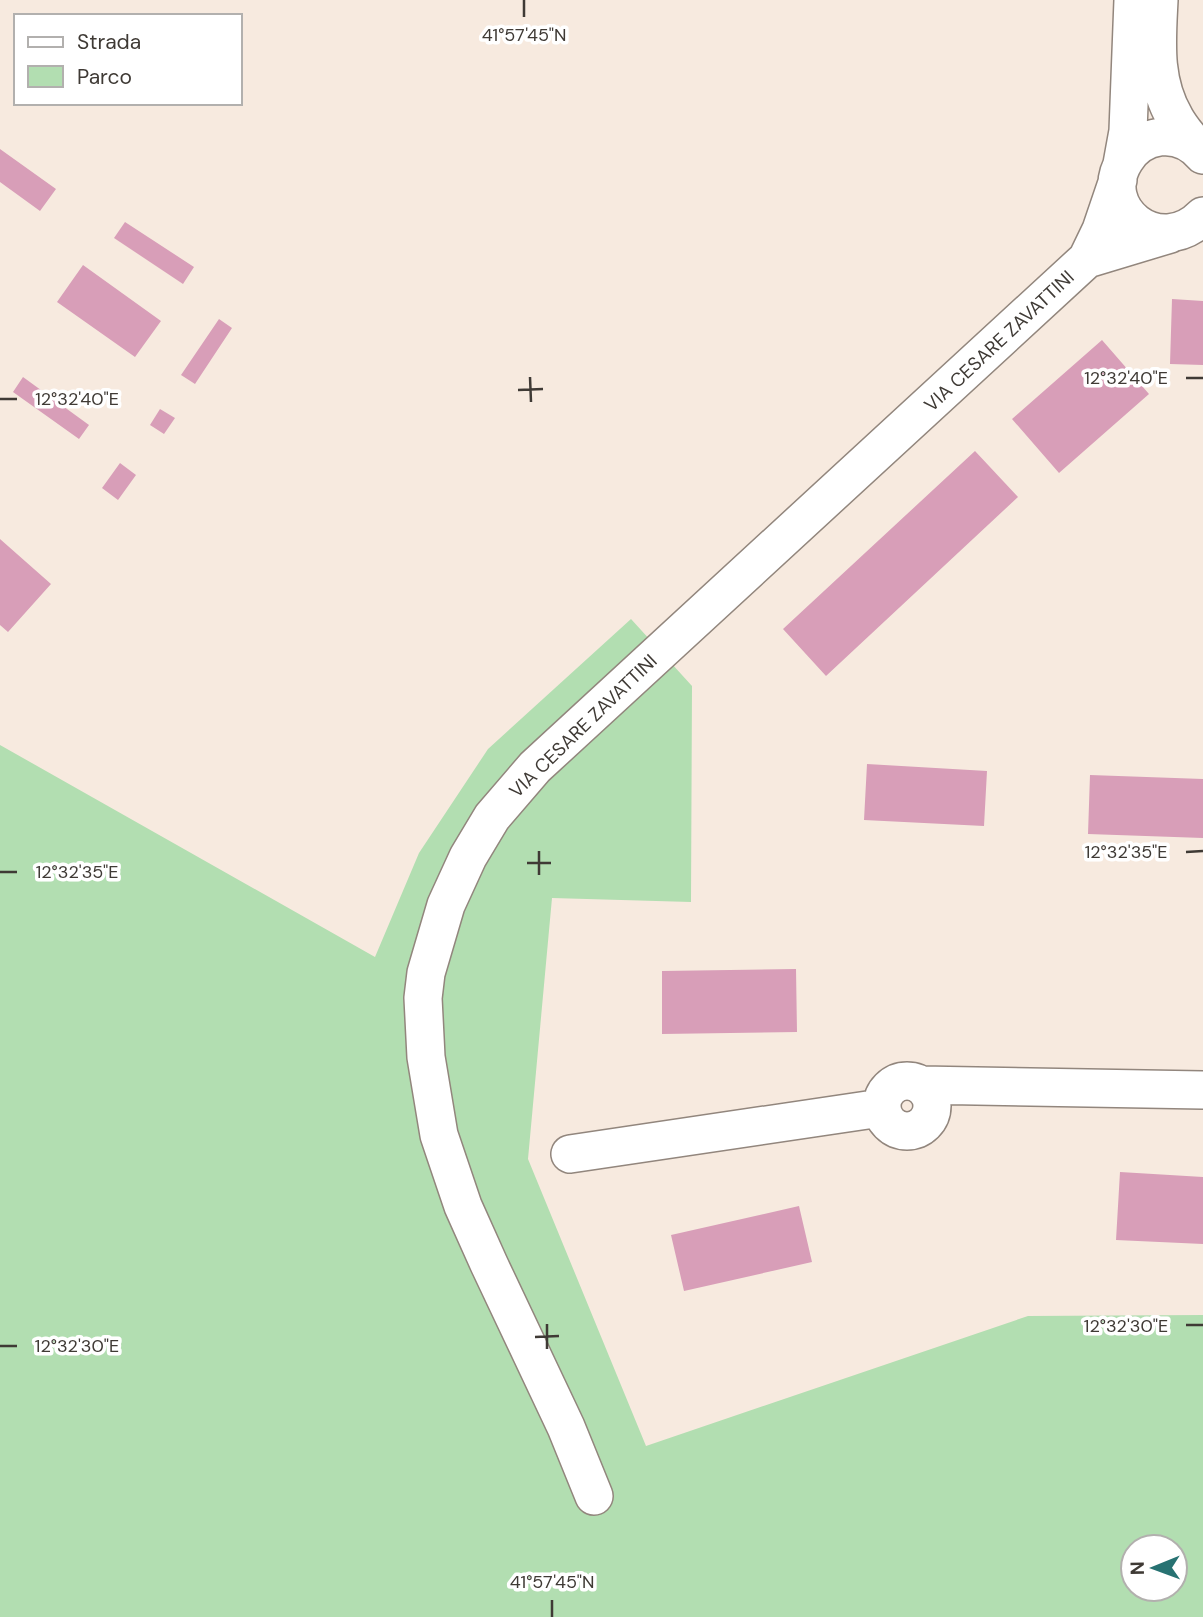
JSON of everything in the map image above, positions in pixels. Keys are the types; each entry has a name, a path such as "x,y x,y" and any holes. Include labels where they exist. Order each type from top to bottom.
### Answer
{"street":[{"name":"VIA CESARE ZAVATTINI","path":"594,1496 566,1427 463,1206 439,1135 426,1057 423,998 426,973 446,905 468,857 492,817 535,768 1087,259 1101,230 1120,172 1128,131 1133,0"},
{"path":"1158,0 1159,81 1176,121 1200,152"},
{"path":"1192,226 1156,233 1133,222 1126,214 1118,195 1120,172 1130,153 1155,138 1165,136 1186,141 1200,152"},
{"name":"VIA CESARE ZAVATTINI","path":"1087,259 1192,226"},
{"path":"570,1154 881,1108 888,1124 895,1129 912,1131 926,1122 932,1106 931,1098 921,1085 1203,1090"}],"green space":[{"path":"631,619 692,686 691,902 552,898 528,1159 646,1446 1028,1316 1203,1315 1203,1617 0,1617 0,745 375,957 419,853 488,749"}],"building":[{"path":"0,149 56,189 40,211 0,182"},
{"path":"125,222 194,267 183,284 114,238"},
{"path":"83,265 161,321 135,357 57,302"},
{"path":"1172,299 1203,301 1203,365 1170,364"},
{"path":"219,319 232,328 195,384 181,375"},
{"path":"1102,340 1149,394 1059,473 1012,419"},
{"path":"23,377 89,425 79,439 13,392"},
{"path":"160,409 175,418 164,434 150,425"},
{"path":"975,451 1018,497 826,676 783,629"},
{"path":"120,463 136,475 118,500 102,488"},
{"path":"0,539 51,584 8,632 0,625"},
{"path":"867,764 987,771 984,826 864,820"},
{"path":"1090,775 1203,779 1203,838 1088,834"},
{"path":"796,969 797,1032 662,1034 662,971"},
{"path":"1120,1172 1203,1177 1203,1244 1116,1240"},
{"path":"799,1206 812,1262 684,1291 671,1235"}]}
